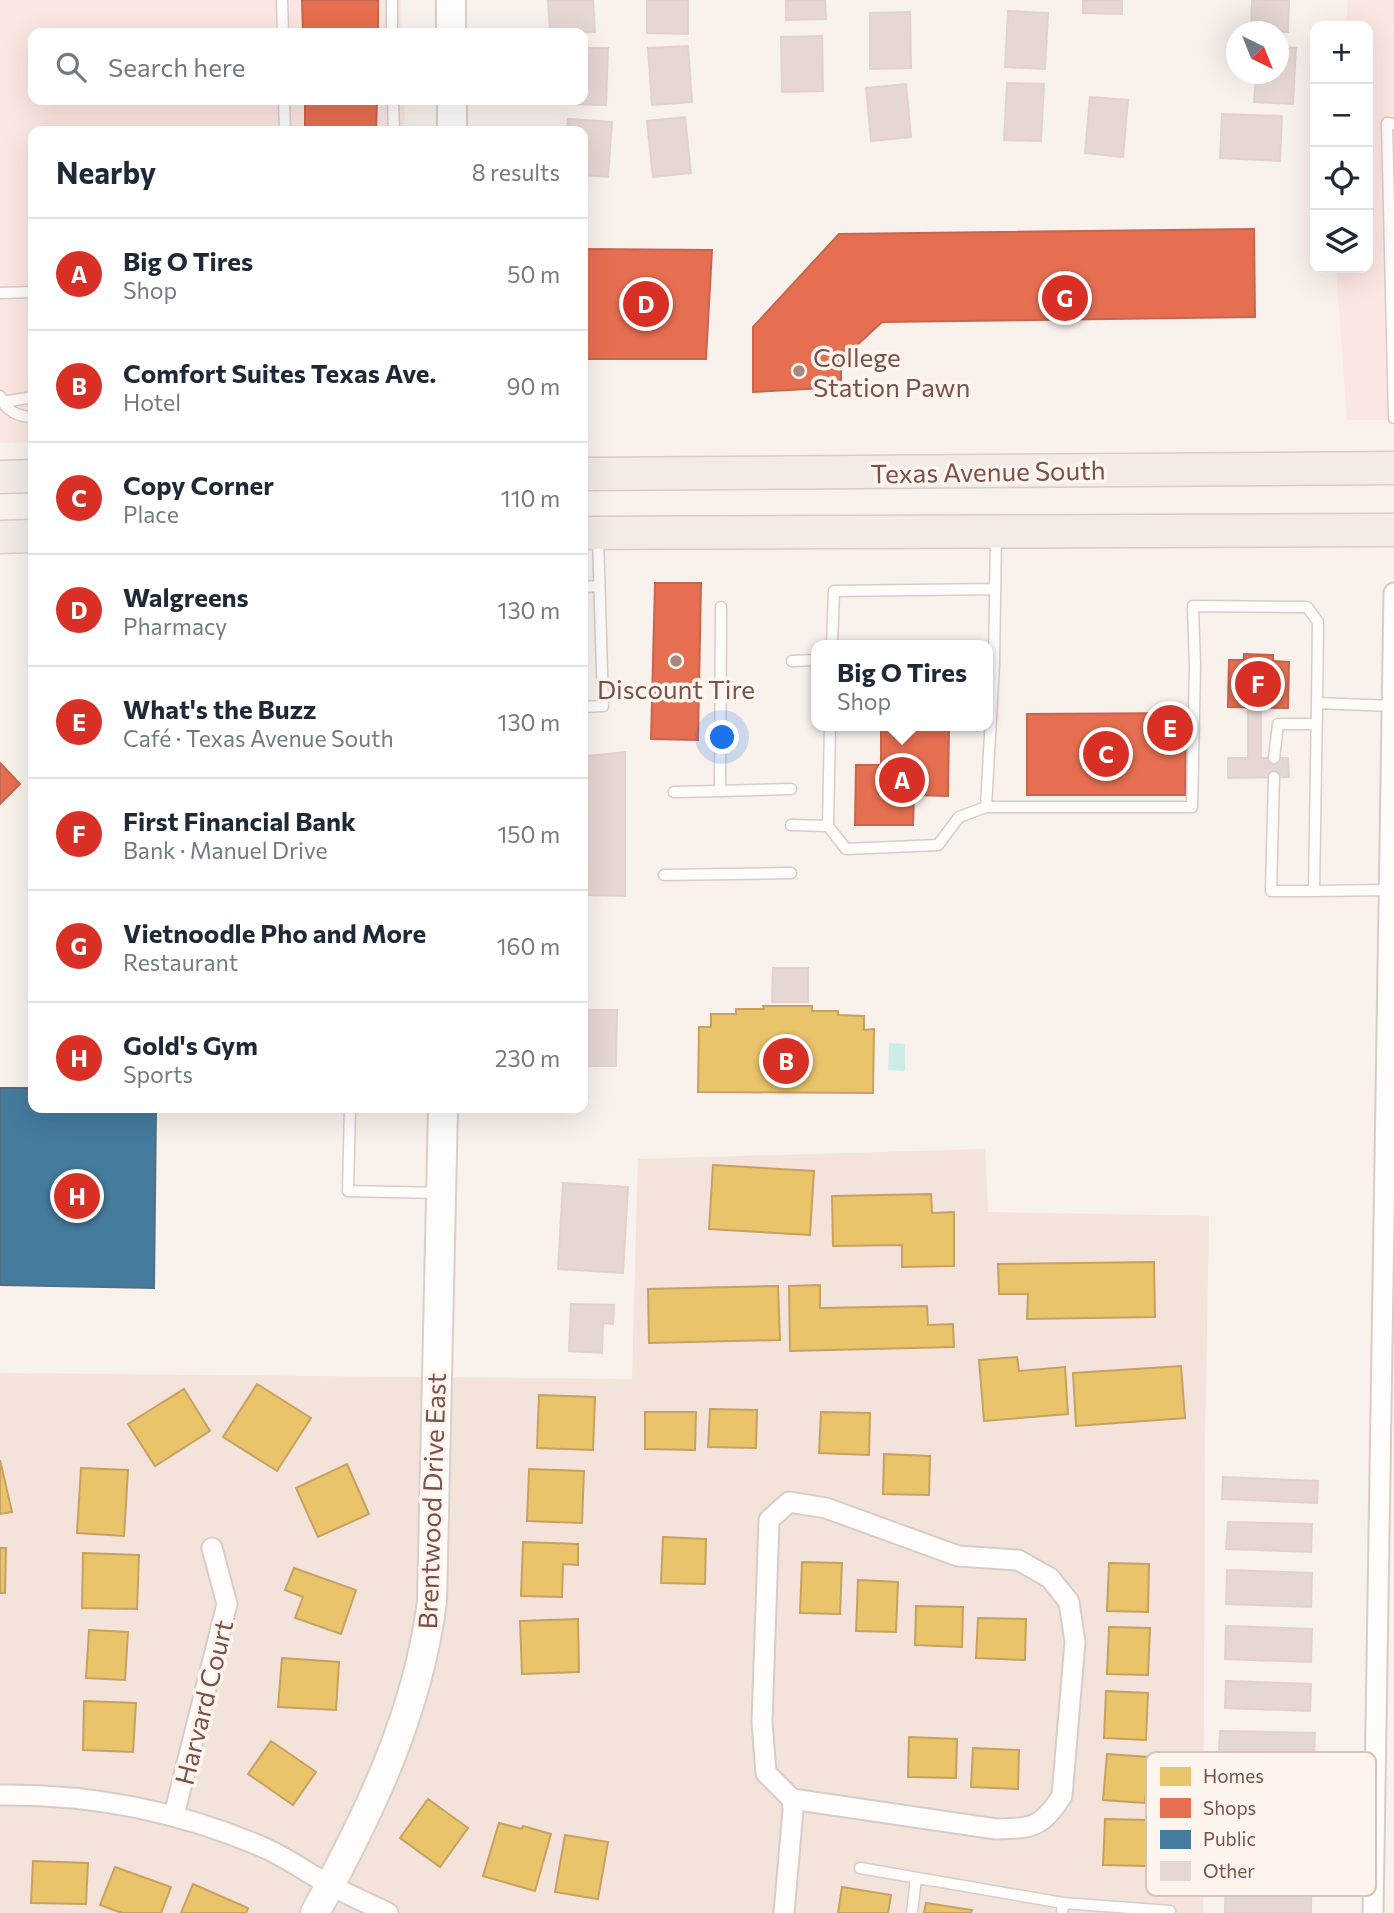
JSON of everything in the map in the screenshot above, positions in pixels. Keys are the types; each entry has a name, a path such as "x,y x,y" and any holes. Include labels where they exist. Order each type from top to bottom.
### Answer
{"main road":[{"name":"Texas Avenue South","path":"588,474 1394,468"},
{"path":"0,477 28,477"},
{"path":"590,533 1394,530"},
{"path":"0,537 28,536"}],"street":[{"path":"451,0 452,28"},
{"path":"452,105 452,126"},
{"path":"1376,1752 1394,593"},
{"name":"Brentwood Drive East","path":"315,1913 377,1793 404,1724 428,1632 432,1601 443,1113"},
{"path":"784,1913 792,1799 766,1773 762,1722 769,1520 789,1502 826,1508 958,1556 1018,1560 1050,1578 1069,1602 1075,1642 1062,1796 1048,1817 1027,1828 996,1829 792,1799"},
{"name":"Harvard Court","path":"174,1815 227,1604 212,1548"},
{"path":"0,1795 123,1804 174,1815 262,1846 330,1885 388,1913"}],"lane":[{"path":"282,0 283,28"},
{"path":"392,0 392,28"},
{"path":"284,105 285,126"},
{"path":"393,105 394,126"},
{"path":"1394,124 1387,123 1394,418"},
{"path":"0,293 28,292"},
{"path":"1,399 28,397"},
{"path":"1,399 20,417 28,417"},
{"path":"992,640 996,530"},
{"path":"588,707 603,706 599,586 590,533"},
{"path":"588,587 599,586"},
{"path":"832,640 834,591 995,589"},
{"path":"830,731 828,825 846,849 938,845 959,817 986,807 1192,807 1195,666 1193,606 1307,607 1318,622 1314,891"},
{"path":"720,791 721,607"},
{"path":"792,661 811,660"},
{"path":"1317,703 1392,706"},
{"path":"1274,758 1278,724 1316,724"},
{"path":"986,807 989,731"},
{"path":"1274,778 1271,891 1390,890"},
{"path":"674,792 791,789"},
{"path":"791,825 828,825"},
{"path":"664,875 790,873"},
{"path":"350,1113 348,1191 441,1193"},
{"path":"860,1868 1062,1908 1170,1911"},
{"path":"912,1913 916,1878"}],"shaded area":[{"path":"0,0 401,0 402,28 28,28 28,105 404,105 405,126 28,126 28,442 0,443"},
{"path":"1348,0 1394,0 1394,420 1347,420 1336,273 1373,273 1373,21 1346,21"},
{"path":"985,1149 988,1212 1209,1216 1204,1752 1146,1752 1146,1896 1203,1896 1203,1913 0,1913 0,1373 632,1379 638,1159"}],"water":[{"path":"889,1043 905,1044 905,1071 888,1070"}],"building: Homes":[{"path":"763,1006 812,1006 812,1011 838,1011 838,1015 864,1016 864,1030 874,1029 873,1093 698,1092 699,1027 711,1027 711,1014 736,1014 736,1009 764,1009"},
{"path":"713,1165 814,1171 810,1235 709,1229"},
{"path":"931,1194 932,1213 954,1212 954,1266 902,1267 902,1245 833,1246 832,1196"},
{"path":"1154,1262 1155,1317 1027,1319 1028,1294 999,1294 998,1264"},
{"path":"820,1285 820,1308 927,1306 928,1325 953,1324 954,1347 790,1351 789,1286"},
{"path":"778,1286 780,1340 649,1343 648,1289"},
{"path":"1017,1357 1019,1371 1065,1367 1068,1414 984,1421 979,1360"},
{"path":"1181,1366 1185,1418 1076,1426 1073,1373"},
{"path":"257,1384 311,1418 277,1471 223,1437"},
{"path":"184,1389 210,1431 155,1466 128,1424"},
{"path":"539,1395 595,1397 593,1450 537,1448"},
{"path":"710,1409 757,1410 756,1448 708,1447"},
{"path":"645,1412 696,1412 695,1450 645,1449"},
{"path":"821,1412 870,1413 869,1455 819,1453"},
{"path":"884,1454 930,1456 929,1495 883,1494"},
{"path":"0,1460 12,1512 0,1514"},
{"path":"347,1464 369,1514 318,1537 296,1488"},
{"path":"81,1468 128,1470 124,1536 77,1533"},
{"path":"529,1469 584,1471 582,1523 527,1521"},
{"path":"663,1537 706,1539 705,1584 661,1583"},
{"path":"523,1542 578,1544 578,1565 563,1564 562,1597 521,1596"},
{"path":"0,1548 6,1548 5,1593 0,1593"},
{"path":"83,1553 139,1555 137,1609 82,1608"},
{"path":"802,1562 842,1563 840,1614 800,1613"},
{"path":"1109,1563 1149,1564 1148,1612 1107,1611"},
{"path":"294,1568 356,1590 341,1634 295,1618 303,1597 285,1590"},
{"path":"858,1580 898,1582 896,1632 856,1631"},
{"path":"916,1606 963,1607 962,1647 915,1645"},
{"path":"978,1618 1026,1619 1025,1660 976,1658"},
{"path":"578,1619 579,1672 522,1674 520,1621"},
{"path":"1109,1627 1150,1628 1148,1675 1107,1674"},
{"path":"89,1630 128,1632 125,1680 86,1678"},
{"path":"282,1658 339,1662 336,1710 278,1707"},
{"path":"1106,1691 1148,1693 1146,1740 1104,1738"},
{"path":"84,1701 136,1703 133,1752 83,1750"},
{"path":"909,1737 957,1739 956,1778 908,1777"},
{"path":"271,1741 316,1772 293,1805 248,1774"},
{"path":"973,1748 1019,1750 1018,1789 971,1787"},
{"path":"1107,1754 1146,1757 1145,1803 1103,1800"},
{"path":"428,1799 468,1828 440,1867 400,1838"},
{"path":"1105,1819 1146,1820 1146,1866 1103,1865"},
{"path":"499,1823 551,1834 535,1891 483,1876"},
{"path":"565,1835 608,1842 598,1899 555,1892"},
{"path":"33,1861 88,1863 86,1904 31,1903"},
{"path":"115,1867 171,1887 161,1913 122,1913 100,1905"},
{"path":"193,1884 248,1908 246,1913 181,1913"},
{"path":"842,1887 891,1895 888,1913 838,1913"},
{"path":"926,1903 972,1910 971,1913 924,1913"}],"building: Shops":[{"path":"302,0 378,0 378,28 303,28"},
{"path":"305,105 377,105 376,126 305,126"},
{"path":"1254,229 1255,317 882,322 841,360 841,387 753,392 753,327 839,234"},
{"path":"588,249 712,250 706,359 588,359"},
{"name":"Discount Tire","path":"655,583 701,583 698,740 651,739"},
{"path":"1244,654 1273,655 1273,661 1289,662 1288,708 1228,707 1229,660 1244,660"},
{"path":"1186,713 1185,795 1027,795 1027,714"},
{"path":"881,731 949,731 948,796 914,795 913,825 855,825 856,765 881,765"},
{"path":"0,763 20,784 0,804"}],"building: Public":[{"path":"0,1088 28,1088 28,1113 156,1113 154,1288 0,1285"}],"building: Other":[{"path":"548,0 593,0 595,32 588,32 588,28 550,28"},
{"path":"647,0 688,0 688,34 647,33"},
{"path":"786,0 825,0 826,19 786,20"},
{"path":"1083,0 1122,0 1122,14 1083,13"},
{"path":"1252,0 1289,0 1288,21 1251,21"},
{"path":"1008,11 1048,13 1045,69 1005,67"},
{"path":"910,12 911,68 870,69 870,13"},
{"path":"822,36 823,91 782,92 781,37"},
{"path":"688,46 692,102 652,105 648,48"},
{"path":"588,48 608,48 606,105 588,105"},
{"path":"1289,48 1296,48 1293,104 1254,102 1255,84 1289,84"},
{"path":"1007,83 1044,84 1041,141 1004,140"},
{"path":"906,84 911,137 871,141 866,88"},
{"path":"1090,97 1128,100 1123,157 1085,153"},
{"path":"1222,114 1282,116 1280,161 1220,158"},
{"path":"685,117 691,173 653,177 647,121"},
{"path":"568,119 612,122 608,177 588,175 588,126 567,126"},
{"path":"1248,708 1261,708 1261,758 1288,758 1289,777 1228,778 1228,758 1248,758"},
{"path":"625,752 625,896 588,895 588,756"},
{"path":"773,968 808,968 808,1002 772,1002"},
{"path":"588,1010 617,1010 616,1066 588,1066"},
{"path":"563,1183 628,1187 623,1273 558,1269"},
{"path":"571,1304 614,1305 613,1324 603,1323 602,1353 569,1351"},
{"path":"1223,1477 1318,1481 1317,1503 1222,1499"},
{"path":"1228,1522 1312,1524 1311,1552 1226,1549"},
{"path":"1227,1570 1312,1573 1311,1607 1226,1604"},
{"path":"1226,1626 1312,1629 1311,1662 1225,1659"},
{"path":"1226,1681 1311,1684 1310,1711 1225,1708"},
{"path":"1220,1731 1315,1733 1314,1752 1219,1752"},
{"path":"1225,1896 1311,1896 1311,1913 1225,1913"}],"place":[{"name":"Vietnoodle Pho and More","path":"1065,298"},
{"name":"Walgreens","path":"646,304"},
{"name":"College Station Pawn","path":"799,371"},
{"name":"Discount Tire","path":"676,661"},
{"name":"First Financial Bank","path":"1258,684"},
{"name":"What's the Buzz","path":"1170,728"},
{"name":"Copy Corner","path":"1106,754"},
{"name":"Big O Tires","path":"902,780"},
{"name":"Comfort Suites Texas Ave.","path":"786,1061"},
{"name":"Gold's Gym","path":"77,1196"}]}
